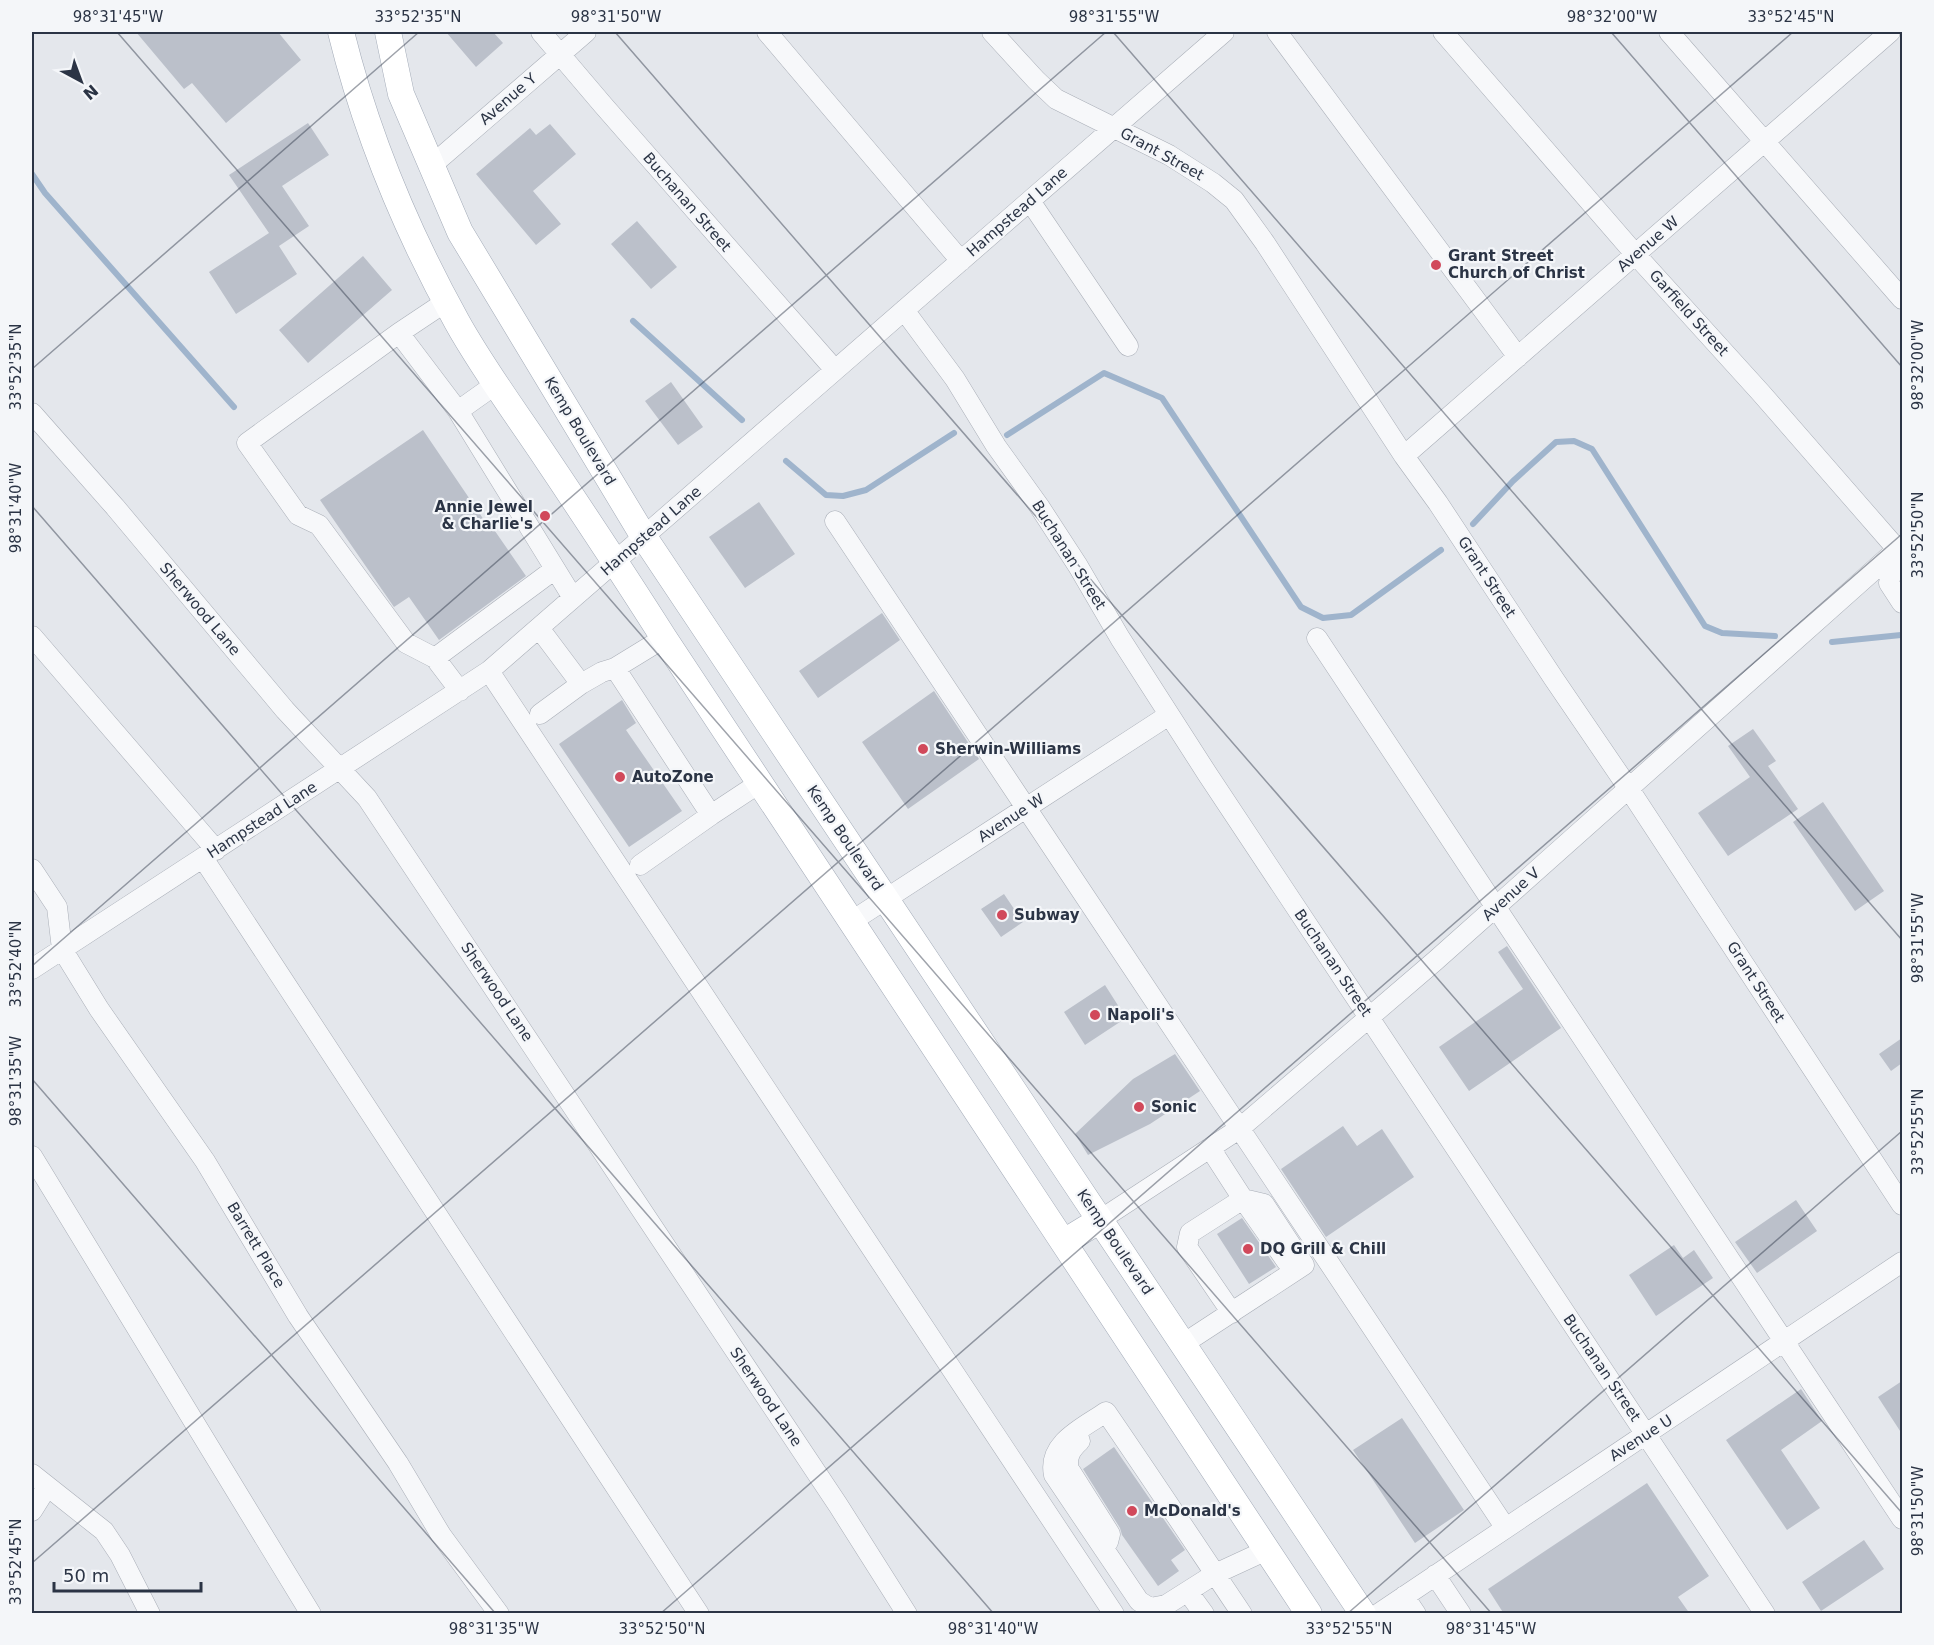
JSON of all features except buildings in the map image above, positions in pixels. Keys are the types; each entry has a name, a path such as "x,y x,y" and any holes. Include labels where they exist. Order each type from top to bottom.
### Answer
{"main road":[{"path":"341,32 363,110 393,189 429,270 457,321 496,384 616,561 664,638 1309,1614"},
{"name":"Kemp Boulevard","path":"388,32 401,94 460,232 645,537 1363,1614"},
{"path":"393,189 431,166"},
{"path":"1064,1242 1100,1220"}],"street":[{"name":"Buchanan Street","path":"542,32 836,370"},
{"name":"Avenue Y","path":"431,166 586,32"},
{"path":"767,32 961,261"},
{"name":"Grant Street","path":"992,32 1056,99 1169,155 1213,183 1234,200 1629,789 1902,1205"},
{"path":"1277,32 1518,357"},
{"name":"Garfield Street","path":"1443,32 1636,255 1900,547"},
{"path":"1669,32 1902,299"},
{"path":"1890,32 1902,45"},
{"name":"Avenue W","path":"1404,456 1890,32"},
{"name":"Hampstead Lane","path":"32,969 489,671 1114,128 1219,33"},
{"path":"1030,201 1128,346"},
{"path":"447,301 247,443 298,515 319,525 406,643 435,658 459,691"},
{"name":"Buchanan Street","path":"904,310 955,379 996,446 1039,506 1169,715 1765,1614"},
{"path":"399,333 458,411 573,598"},
{"path":"458,411 496,384"},
{"name":"Sherwood Lane","path":"32,413 116,507 285,710 367,798 811,1465 907,1614"},
{"path":"835,521 1505,1527"},
{"path":"1900,547 1889,583 1902,603"},
{"name":"Avenue V","path":"1100,1220 1239,1129 1497,906 1900,547"},
{"path":"435,658 555,569"},
{"path":"539,628 581,684"},
{"path":"32,636 209,854 699,1614"},
{"path":"540,714 581,684 602,672 615,668 664,638"},
{"path":"1317,638 1902,1519"},
{"path":"615,668 711,815"},
{"path":"489,671 1114,1614"},
{"name":"Avenue W","path":"852,921 1169,715"},
{"path":"640,865 761,782"},
{"name":"Barrett Place","path":"32,869 57,907 62,949 99,1009 205,1161 298,1316 398,1462 441,1535 499,1614"},
{"path":"1183,1344 1304,1265 1264,1204 1243,1199 1210,1148"},
{"path":"32,1156 311,1614"},
{"path":"1232,1313 1187,1247 1190,1233 1243,1199"},
{"name":"Avenue U","path":"1378,1614 1902,1262"},
{"path":"1242,1614 1215,1574 1119,1432 1106,1412 1068,1436 1056,1452 1052,1463 1054,1475 1139,1601 1150,1608 1166,1605 1215,1574 1267,1550"},
{"path":"32,1511 39,1480 104,1531 120,1554 150,1614"},
{"path":"1435,1575 1461,1614"},
{"path":"1188,1592 1204,1614"},
{"path":"1404,1596 1416,1614"}],"waterway":[{"path":"32,174 45,193 234,407"},
{"path":"633,321 742,420"},
{"path":"1007,435 1104,373 1162,398 1301,607 1323,618 1351,615 1441,550"},
{"path":"786,461 826,495 843,496 866,490 954,433"},
{"path":"1473,524 1513,481 1556,442 1574,441 1592,449 1705,626 1722,633 1775,636"},
{"path":"1832,642 1901,635"}],"place":[{"name":"Grant Street Church of Christ","path":"1436,265"},
{"name":"Annie Jewel & Charlie's","path":"545,516"},
{"name":"Sherwin-Williams","path":"923,749"},
{"name":"AutoZone","path":"620,777"},
{"name":"Subway","path":"1002,915"},
{"name":"Napoli's","path":"1095,1015"},
{"name":"Sonic","path":"1139,1107"},
{"name":"DQ Grill & Chill","path":"1248,1249"},
{"name":"McDonald's","path":"1132,1511"}]}
